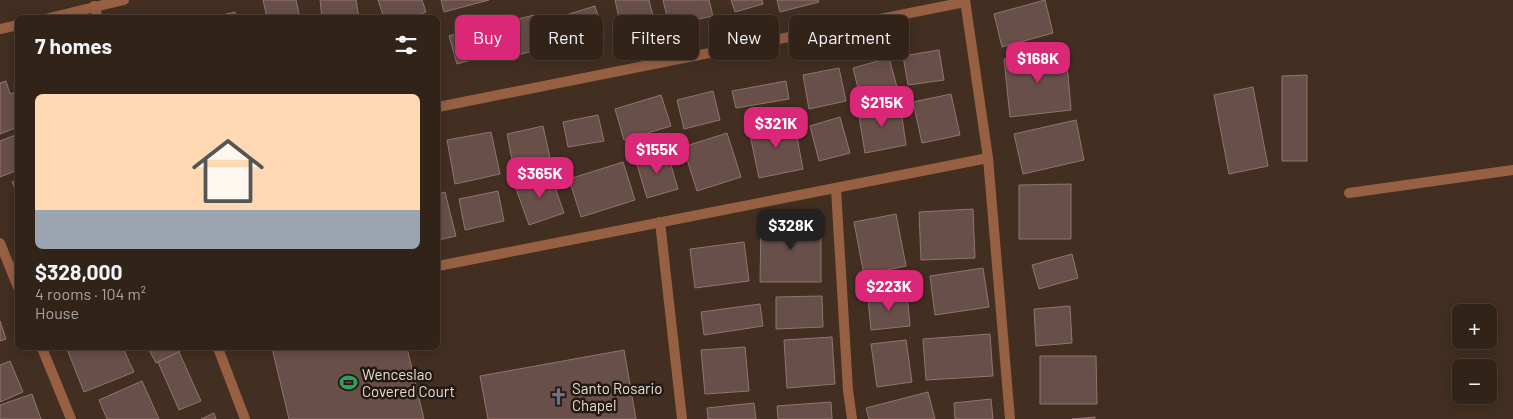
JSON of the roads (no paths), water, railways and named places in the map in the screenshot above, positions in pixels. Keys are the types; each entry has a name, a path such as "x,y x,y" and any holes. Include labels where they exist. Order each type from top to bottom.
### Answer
{"street":[{"path":"60,15 124,0"},
{"path":"440,107 965,1 988,158 1010,419"},
{"path":"94,6 97,15"},
{"path":"0,30 15,26"},
{"path":"440,266 988,158"},
{"path":"1349,193 1513,170"},
{"path":"836,189 848,390 852,419"},
{"path":"660,222 682,419"},
{"path":"0,243 15,280"},
{"path":"43,350 70,419"},
{"path":"219,350 245,419"}],"place":[{"name":"Wenceslao Covered Court","path":"348,383"},
{"name":"Santo Rosario Chapel","path":"558,397"}]}
